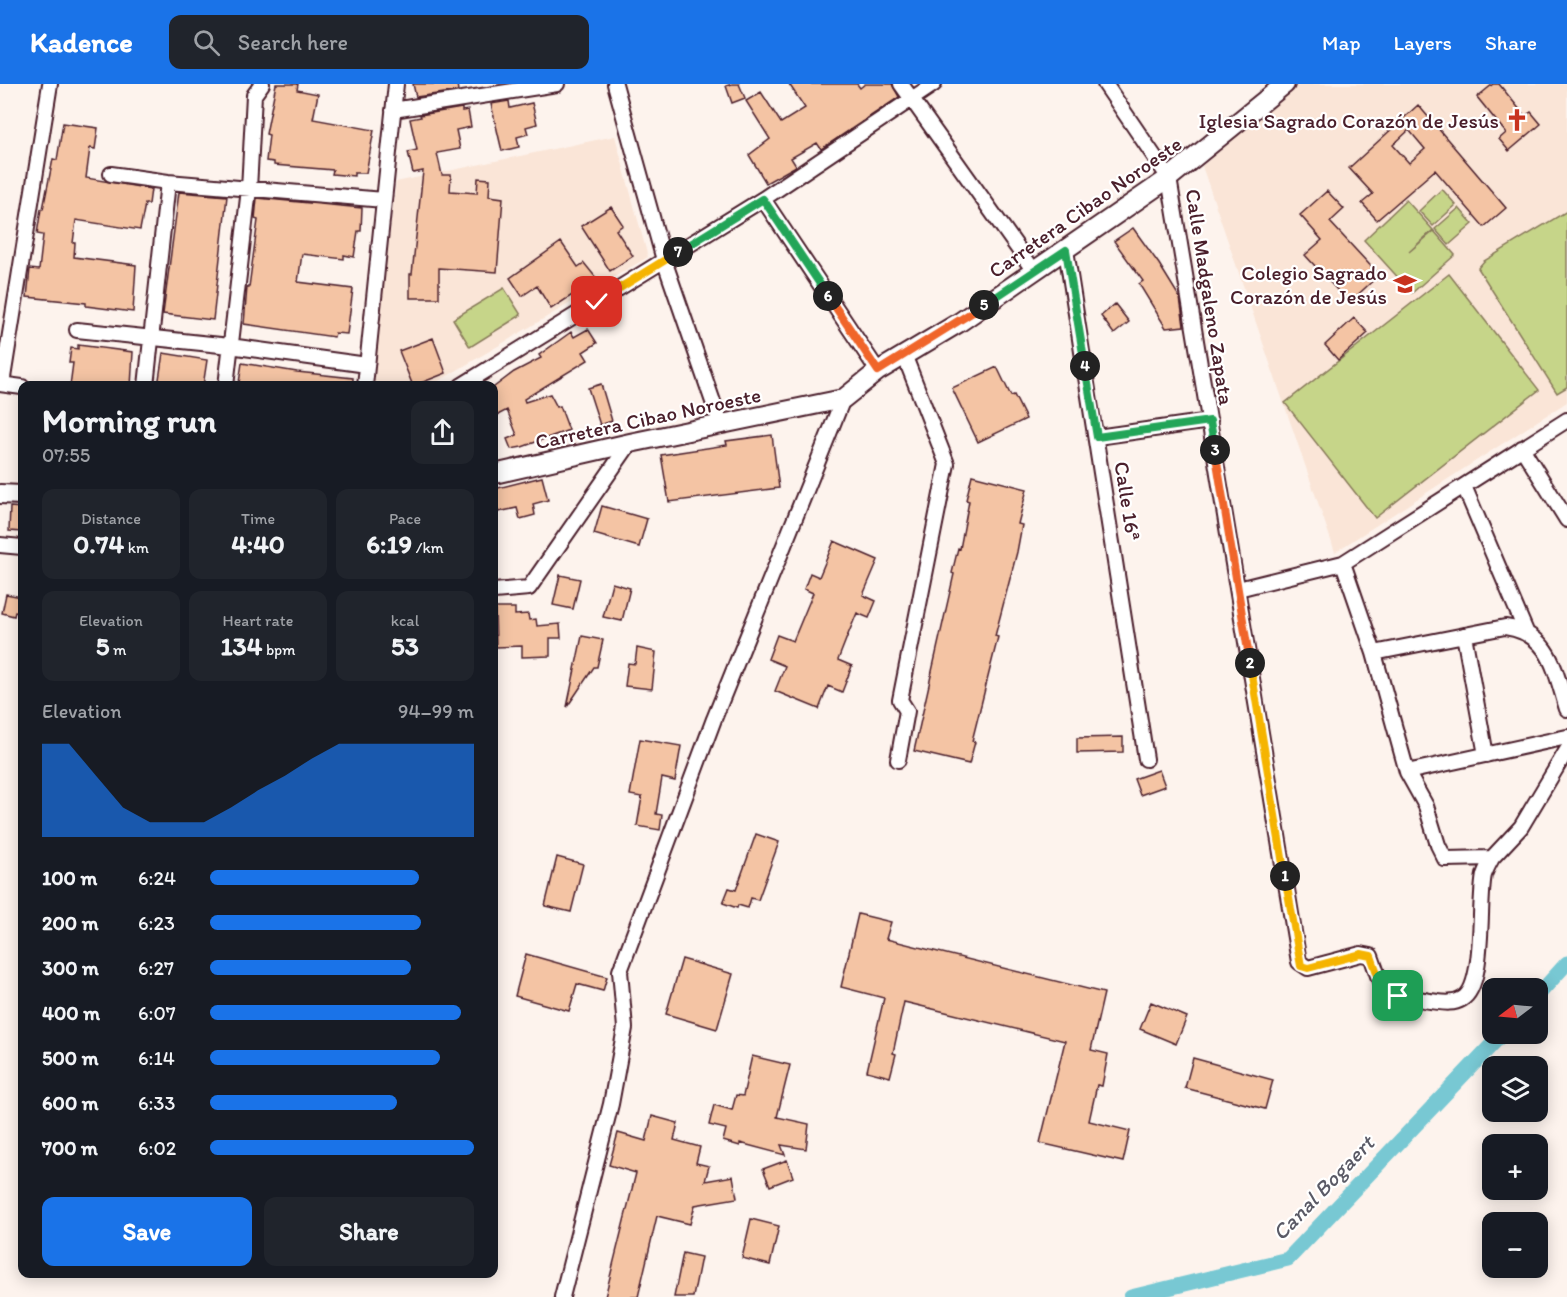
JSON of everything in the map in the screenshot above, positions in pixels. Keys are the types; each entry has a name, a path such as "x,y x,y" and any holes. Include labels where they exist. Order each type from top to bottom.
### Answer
{"main road":[{"name":"Carretera Cibao Noroeste","path":"498,473 843,399 878,371 905,357 1034,272 1169,178 1285,84"},
{"path":"0,494 18,495"}],"street":[{"path":"18,386 1,384 50,84"},
{"path":"226,381 249,189 254,95 261,84"},
{"path":"365,381 396,84"},
{"path":"393,110 557,84"},
{"path":"615,84 664,260 722,425"},
{"path":"901,84 1034,272"},
{"path":"469,381 763,199 934,84"},
{"name":"Calle Madgaleno Zapata","path":"1105,84 1169,178 1299,963 1308,968 1361,954 1371,956 1382,987 1398,996 1446,1003 1463,999 1468,994 1477,969 1481,943 1479,919 1482,892 1485,873 1492,858"},
{"path":"111,174 168,182 384,200"},
{"path":"146,381 168,182"},
{"path":"763,199 878,371"},
{"name":"Calle 16ª","path":"1066,250 1146,759"},
{"path":"77,330 230,346 367,365"},
{"path":"898,760 907,711 900,700 947,464 905,357"},
{"path":"562,1297 611,1104 625,1028 620,971 714,719 843,399"},
{"path":"1238,589 1342,563 1567,420"},
{"path":"1097,437 1210,421"},
{"path":"498,591 529,588 630,443"},
{"path":"1522,448 1567,520"},
{"path":"1464,486 1527,634"},
{"path":"0,545 18,547"},
{"path":"1342,563 1374,653 1407,772 1426,806 1437,845 1444,859 1492,858 1521,827 1567,750"},
{"path":"1374,653 1505,627 1517,628 1538,640 1548,651 1567,709"},
{"path":"1464,635 1486,755"},
{"path":"1407,772 1567,737"}],"shaded area":[{"name":"Colegio Sagrado Corazón de Jesús","path":"1299,84 1567,84 1567,402 1335,552 1202,166"},
{"path":"615,136 648,257 439,381 372,381 396,182"}],"green space":[{"path":"1442,189 1456,205 1433,226 1419,211"},
{"path":"1406,200 1433,230 1409,252 1434,231 1455,255 1412,293 1364,240"},
{"path":"1459,208 1473,224 1449,245 1435,229"},
{"path":"1567,211 1567,387 1557,393 1478,268 1484,261"},
{"path":"1449,274 1539,390 1375,518 1285,403"},
{"path":"504,288 521,315 470,347 453,319"}],"building":[{"path":"276,84 298,84 297,90 318,94 313,119 374,130 366,173 354,173 354,176 332,174 333,170 274,165 274,162 266,161 269,135 266,134"},
{"path":"413,84 457,84 458,91 416,97"},
{"path":"739,84 745,98 732,103 726,86"},
{"path":"789,84 857,84 860,88 865,84 892,84 899,97 821,149 817,143 791,158 796,166 766,183 749,155 770,139 746,101 761,92 781,123 805,108"},
{"name":"Iglesia Sagrado Corazón de Jesús","path":"1493,84 1499,84 1525,116 1531,112 1541,124 1509,151 1499,139 1506,133 1477,97"},
{"path":"509,101 510,108 532,103 537,124 526,127 528,134 517,137 519,147 502,151 491,104"},
{"path":"1418,105 1506,208 1484,227 1435,170 1377,220 1362,203 1373,194 1349,168","holes":["1409,130 1425,149 1409,163 1393,145"]},
{"path":"462,108 462,111 468,110 471,127 456,130 460,149 437,153 442,175 451,175 450,191 477,193 478,178 490,179 489,196 503,198 497,272 439,268 439,298 410,298 410,274 412,274 423,171 413,173 408,152 417,150 410,119 421,117 420,115"},
{"path":"63,123 98,128 95,149 90,148 86,178 151,189 149,204 145,204 140,230 76,220 74,257 136,265 133,312 86,306 86,303 27,297 30,269 39,270 43,235 37,234 41,209 43,209 53,159 57,160"},
{"path":"1327,191 1344,209 1330,222 1379,275 1349,303 1305,255 1322,240 1300,215"},
{"path":"179,192 227,196 213,320 163,314"},
{"path":"257,198 362,208 361,231 358,231 354,257 344,255 344,259 302,254 298,282 353,289 347,334 335,333 334,337 244,324 247,287 249,287 258,220 255,219"},
{"path":"611,207 623,225 616,230 633,256 610,271 581,226"},
{"path":"1133,228 1180,298 1184,326 1166,328 1139,284 1143,281 1114,241"},
{"path":"561,242 578,267 584,263 597,279 551,309 537,286 522,296 510,278"},
{"path":"1115,304 1129,322 1114,334 1101,316"},
{"path":"1354,318 1368,333 1338,360 1325,345"},
{"path":"588,329 597,343 583,352 588,360 524,399 525,402 550,394 557,407 560,406 569,430 511,449 507,439 517,435 507,410 498,415 498,384 514,372 541,358 539,355 571,332 574,337"},
{"path":"433,338 446,373 426,381 411,381 399,351"},
{"path":"78,345 133,352 131,381 71,381 73,363 69,363 71,348 78,349"},
{"path":"163,353 207,360 204,381 159,381"},
{"path":"242,363 353,378 353,381 239,381"},
{"path":"997,367 1011,396 1014,395 1026,419 978,442 952,388"},
{"path":"601,384 612,421 600,425 588,388"},
{"path":"772,435 779,488 669,502 661,455 727,445 726,441"},
{"path":"972,475 1027,489 1018,524 1022,525 1017,552 995,636 998,637 972,741 975,742 969,764 914,751 954,574 952,573 958,548 960,549 969,501 966,500"},
{"path":"542,477 548,500 533,504 535,515 520,519 517,508 498,512 498,488"},
{"path":"602,506 647,519 639,547 594,534"},
{"path":"10,507 18,508 18,532 9,531"},
{"path":"834,541 878,560 863,595 876,601 869,618 857,613 838,660 852,666 842,692 828,686 819,709 775,691 785,666 768,659 777,635 793,641 813,593 804,589 810,573 819,577"},
{"path":"560,575 580,579 573,609 553,605"},
{"path":"612,583 630,588 622,621 603,617"},
{"path":"6,594 18,596 18,612 15,612 14,616 2,613"},
{"path":"498,608 515,608 515,615 528,614 529,620 536,619 537,626 560,624 561,638 550,638 550,656 522,657 522,646 498,647"},
{"path":"582,636 603,640 597,667 594,667 567,707"},
{"path":"637,648 656,652 652,689 625,686 628,663 635,664"},
{"path":"1123,737 1123,752 1077,753 1077,738"},
{"path":"640,739 681,746 675,781 662,778 656,814 662,815 660,830 637,826 642,797 630,795"},
{"path":"1159,770 1165,786 1140,795 1134,779"},
{"path":"756,834 779,842 758,900 751,898 748,908 738,905 737,908 723,903 729,888 736,890"},
{"path":"557,857 583,864 571,912 545,906"},
{"path":"858,914 891,922 886,939 1104,993 1091,1050 1108,1054 1102,1086 1097,1085 1089,1121 1130,1131 1123,1162 1040,1143 1065,1041 904,1002 890,1077 867,1071 884,998 841,987"},
{"path":"526,954 607,977 603,991 577,984 569,1011 515,996"},
{"path":"682,959 733,974 717,1029 666,1014"},
{"path":"1151,1002 1187,1017 1176,1044 1140,1029"},
{"path":"752,1056 790,1065 777,1117 809,1124 806,1149 781,1145 785,1155 740,1143 740,1146 723,1141 726,1129 709,1125 714,1105 732,1110 736,1095 743,1096"},
{"path":"1193,1058 1273,1080 1265,1109 1185,1088"},
{"path":"652,1116 678,1123 674,1140 700,1147 696,1163 709,1166 705,1181 733,1176 737,1198 695,1205 690,1224 657,1216 638,1297 605,1297 636,1173 609,1165 618,1133 646,1141"},
{"path":"787,1160 793,1177 770,1186 763,1169"},
{"path":"751,1219 779,1226 770,1265 742,1258"},
{"path":"683,1253 701,1257 693,1297 674,1297"}],"waterway":[{"name":"Canal Bogaert","path":"1548,984 1567,963"},
{"name":"Canal Bogaert","path":"1131,1297 1288,1259 1492,1044"}],"place":[{"name":"Iglesia Sagrado Corazón de Jesús","path":"1517,120"},
{"name":"Colegio Sagrado Corazón de Jesús","path":"1405,284"}],"route":[{"path":"597,302 763,199 878,371 905,357 960,322 1066,250 1097,437 1210,421 1299,963 1304,968 1308,968 1361,954 1371,956 1374,960 1377,979 1382,987 1398,996"}]}
